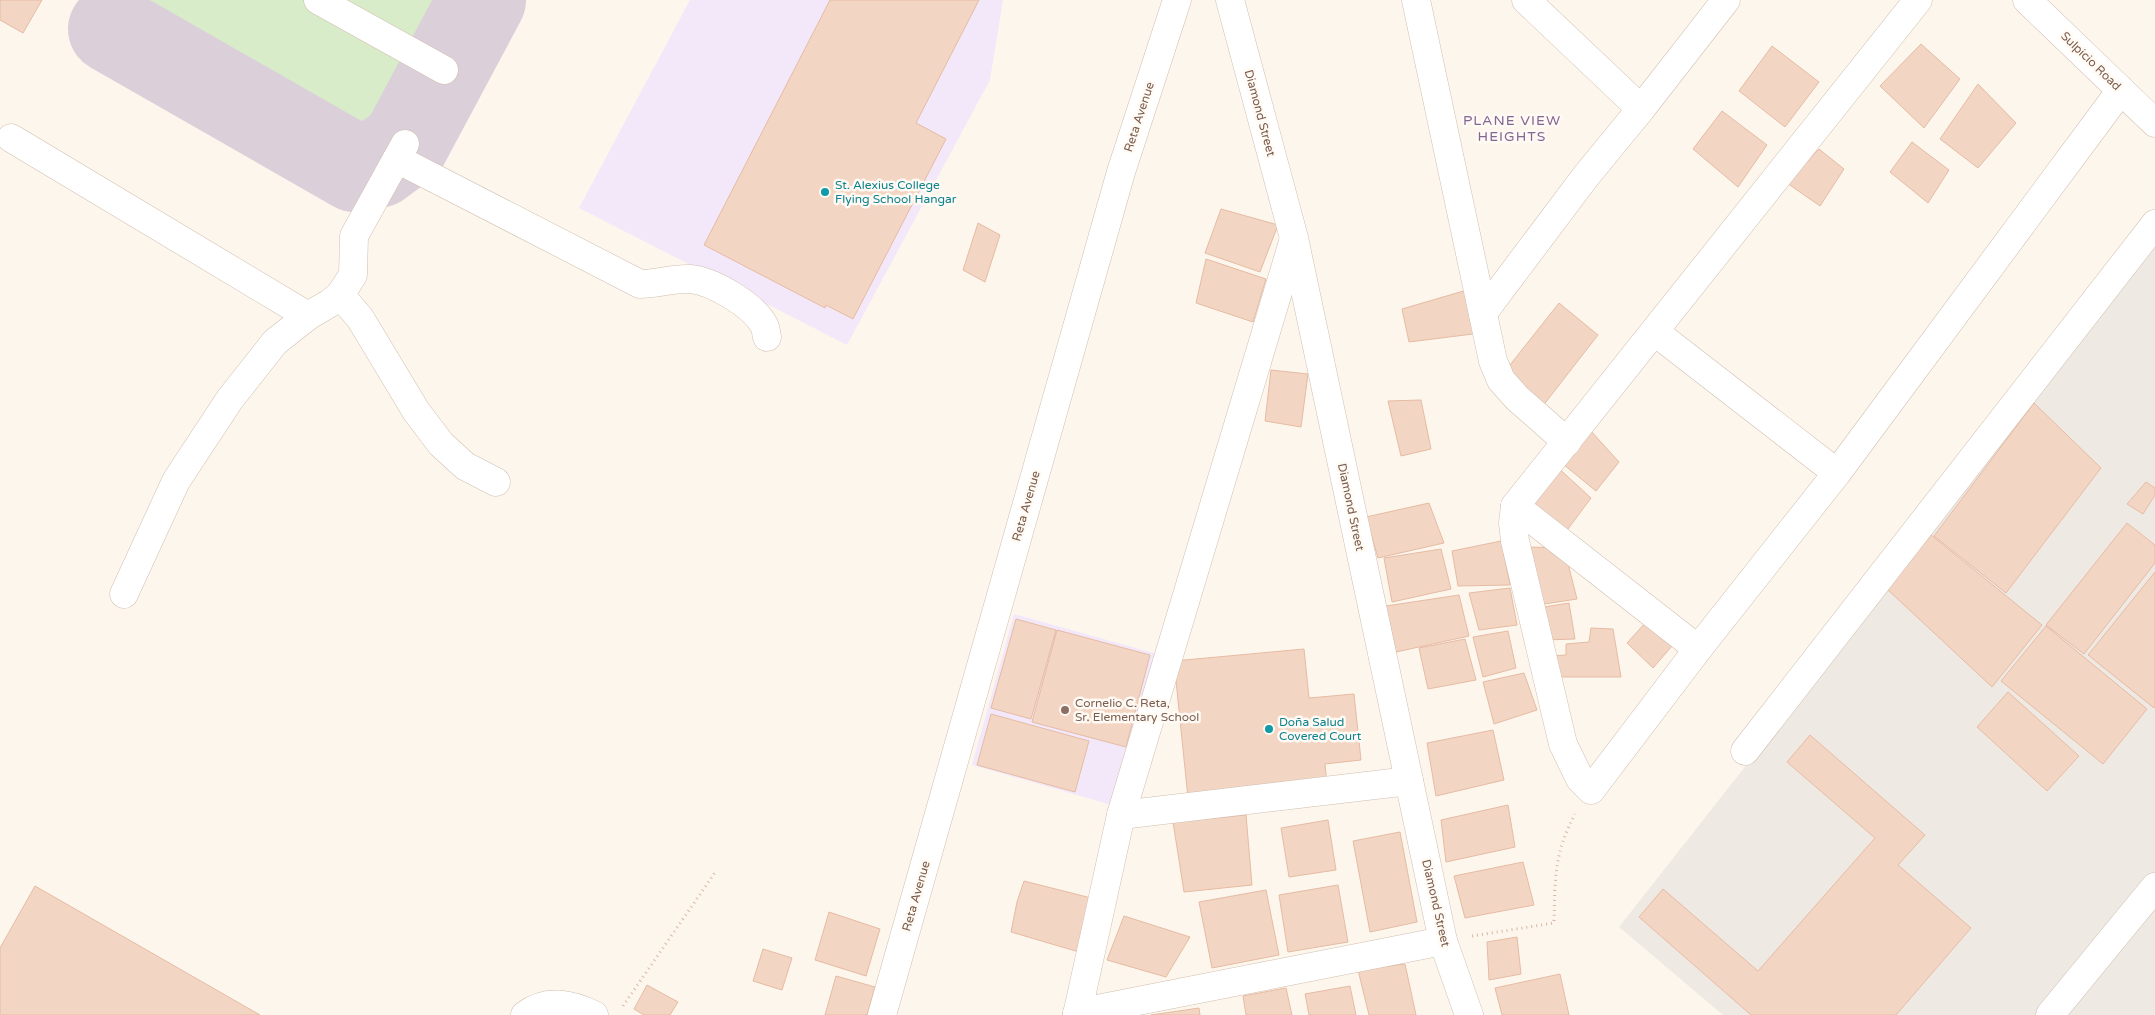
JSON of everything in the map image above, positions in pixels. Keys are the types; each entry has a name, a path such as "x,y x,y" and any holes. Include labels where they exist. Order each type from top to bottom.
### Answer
{"street":[{"path":"318,0 444,70"},
{"name":"Reta Avenue","path":"882,1015 1121,172 1177,0"},
{"name":"Diamond Street","path":"1230,0 1294,238 1443,941 1470,1015"},
{"path":"1416,0 1493,361 1501,380 1517,398 1567,442"},
{"path":"1526,0 1641,109"},
{"path":"1483,313 1586,176 1726,0"},
{"path":"1918,0 1515,506 1513,523 1515,541 1563,744 1575,770 1591,790 1698,649 1837,473 2121,90"},
{"name":"Sulpicio Road","path":"2027,0 2155,123"},
{"path":"11,138 308,316"},
{"path":"124,594 146,542 182,472 255,365 275,342 308,316 330,304 346,285 354,236 401,151 640,284 656,284 680,279 705,282 749,308 764,326 766,337"},
{"path":"1745,751 2155,224"},
{"path":"1294,238 1121,815 1077,1014 1443,941"},
{"path":"346,285 360,318 416,411 441,444 465,466 496,482"},
{"path":"1655,332 1837,473"},
{"path":"1515,506 1698,649"},
{"path":"1121,815 1409,781"},
{"path":"2050,1015 2155,887"},
{"path":"525,1015 532,1010 552,1004 574,1006 594,1015"}],"path":[{"path":"1443,941 1554,923 1556,861 1564,833 1591,790"},
{"path":"622,1007 716,871"}],"shaded area":[{"path":"690,0 1003,0 990,80 847,345 579,208"},
{"path":"2155,245 2155,1015 1723,1015 1619,927"},
{"name":"Cornelio C. Reta, Sr. Elementary School","path":"1014,614 1157,654 1115,806 972,765"}],"green space":[{"path":"129,0 447,0 373,139 356,147 338,143 130,26 126,4"}],"building":[{"path":"0,0 42,0 23,33 0,20"},
{"name":"St. Alexius College Flying School Hangar","path":"830,0 979,0 916,123 946,139 853,319 826,305 825,308 704,245"},
{"path":"1921,44 1960,79 1924,128 1880,86"},
{"path":"1772,46 1819,82 1785,127 1739,91"},
{"path":"1978,84 2016,123 1978,168 1940,139"},
{"path":"1722,111 1767,145 1738,187 1693,149"},
{"path":"1912,142 1949,170 1928,203 1890,172"},
{"path":"1819,149 1844,169 1820,206 1787,183"},
{"path":"1221,209 1278,225 1260,272 1205,253"},
{"path":"978,223 1000,235 985,282 963,270"},
{"path":"1206,259 1266,279 1253,322 1196,303"},
{"path":"1467,290 1481,333 1409,342 1402,309"},
{"path":"1559,303 1598,335 1542,407 1506,370"},
{"path":"1271,370 1308,374 1301,427 1265,421"},
{"path":"1421,400 1431,449 1401,456 1388,401"},
{"path":"2034,403 2101,468 2006,593 1934,536"},
{"path":"1590,430 1619,462 1596,491 1563,464"},
{"path":"1554,464 1591,498 1562,537 1521,504"},
{"path":"2146,482 2155,488 2155,495 2143,514 2127,504"},
{"path":"1429,503 1444,543 1378,558 1366,517"},
{"path":"2127,523 2155,545 2155,563 2084,654 2046,625"},
{"path":"1931,535 2042,625 1992,687 1887,589"},
{"path":"1501,541 1510,585 1458,586 1452,551"},
{"path":"1528,547 1564,548 1577,599 1538,605"},
{"path":"1441,549 1451,589 1392,602 1384,558"},
{"path":"2155,572 2155,706 2154,708 2088,655"},
{"path":"1510,588 1517,625 1479,630 1469,593"},
{"path":"1459,595 1469,636 1396,652 1386,606"},
{"path":"1569,603 1575,639 1544,640 1538,608"},
{"path":"1016,619 1056,630 1031,719 991,708"},
{"path":"1647,621 1672,646 1653,668 1627,643"},
{"path":"2046,626 2147,709 2103,764 2001,681"},
{"path":"1591,628 1613,629 1621,677 1557,677 1551,656 1566,655 1566,644 1589,642"},
{"path":"1057,630 1150,655 1126,747 1032,722"},
{"path":"1508,631 1516,668 1483,677 1473,637"},
{"path":"1465,639 1476,680 1428,689 1419,648"},
{"name":"Doña Salud Covered Court","path":"1304,649 1309,698 1354,694 1361,760 1325,764 1327,785 1188,798 1174,661"},
{"path":"1524,673 1537,710 1494,724 1483,682"},
{"path":"2008,692 2079,756 2047,791 1977,727"},
{"path":"991,714 1089,741 1075,792 977,765"},
{"path":"1493,730 1504,780 1436,796 1427,743"},
{"path":"1810,735 1925,835 1898,865 1971,928 1896,1015 1751,1015 1639,917 1663,889 1758,971 1875,838 1787,762"},
{"path":"1508,805 1515,847 1446,862 1441,820"},
{"path":"1246,815 1252,885 1184,892 1173,822"},
{"path":"1328,820 1336,870 1289,877 1281,828"},
{"path":"1400,832 1417,922 1370,932 1353,841"},
{"path":"1523,862 1534,905 1465,918 1454,876"},
{"path":"1024,881 1091,898 1079,952 1011,932 1017,902"},
{"path":"1338,885 1348,942 1288,952 1279,895"},
{"path":"35,886 260,1015 0,1015 0,948"},
{"path":"1266,890 1279,955 1212,968 1199,902"},
{"path":"829,912 880,929 866,976 815,960"},
{"path":"1124,916 1190,937 1166,977 1107,960"},
{"path":"1517,937 1521,974 1489,980 1487,942"},
{"path":"763,949 792,958 782,990 753,981"},
{"path":"1405,964 1416,1015 1369,1015 1358,970"},
{"path":"1560,974 1569,1015 1502,1015 1495,988"},
{"path":"836,976 875,987 867,1015 825,1015"},
{"path":"647,985 678,1002 670,1015 644,1015 634,1009"},
{"path":"1350,986 1356,1015 1309,1015 1305,994"},
{"path":"1286,988 1292,1015 1246,1015 1243,996"},
{"path":"1199,1008 1200,1015 1151,1015"}],"taxiway":[{"path":"112,29 355,168 378,164 405,144 482,0"}],"place":[{"name":"St. Alexius College Flying School Hangar","path":"825,192"},
{"name":"Cornelio C. Reta, Sr. Elementary School","path":"1065,710"},
{"name":"Doña Salud Covered Court","path":"1269,729"}],"district":[{"name":"PLANE VIEW HEIGHTS","path":"1512,128"}]}
